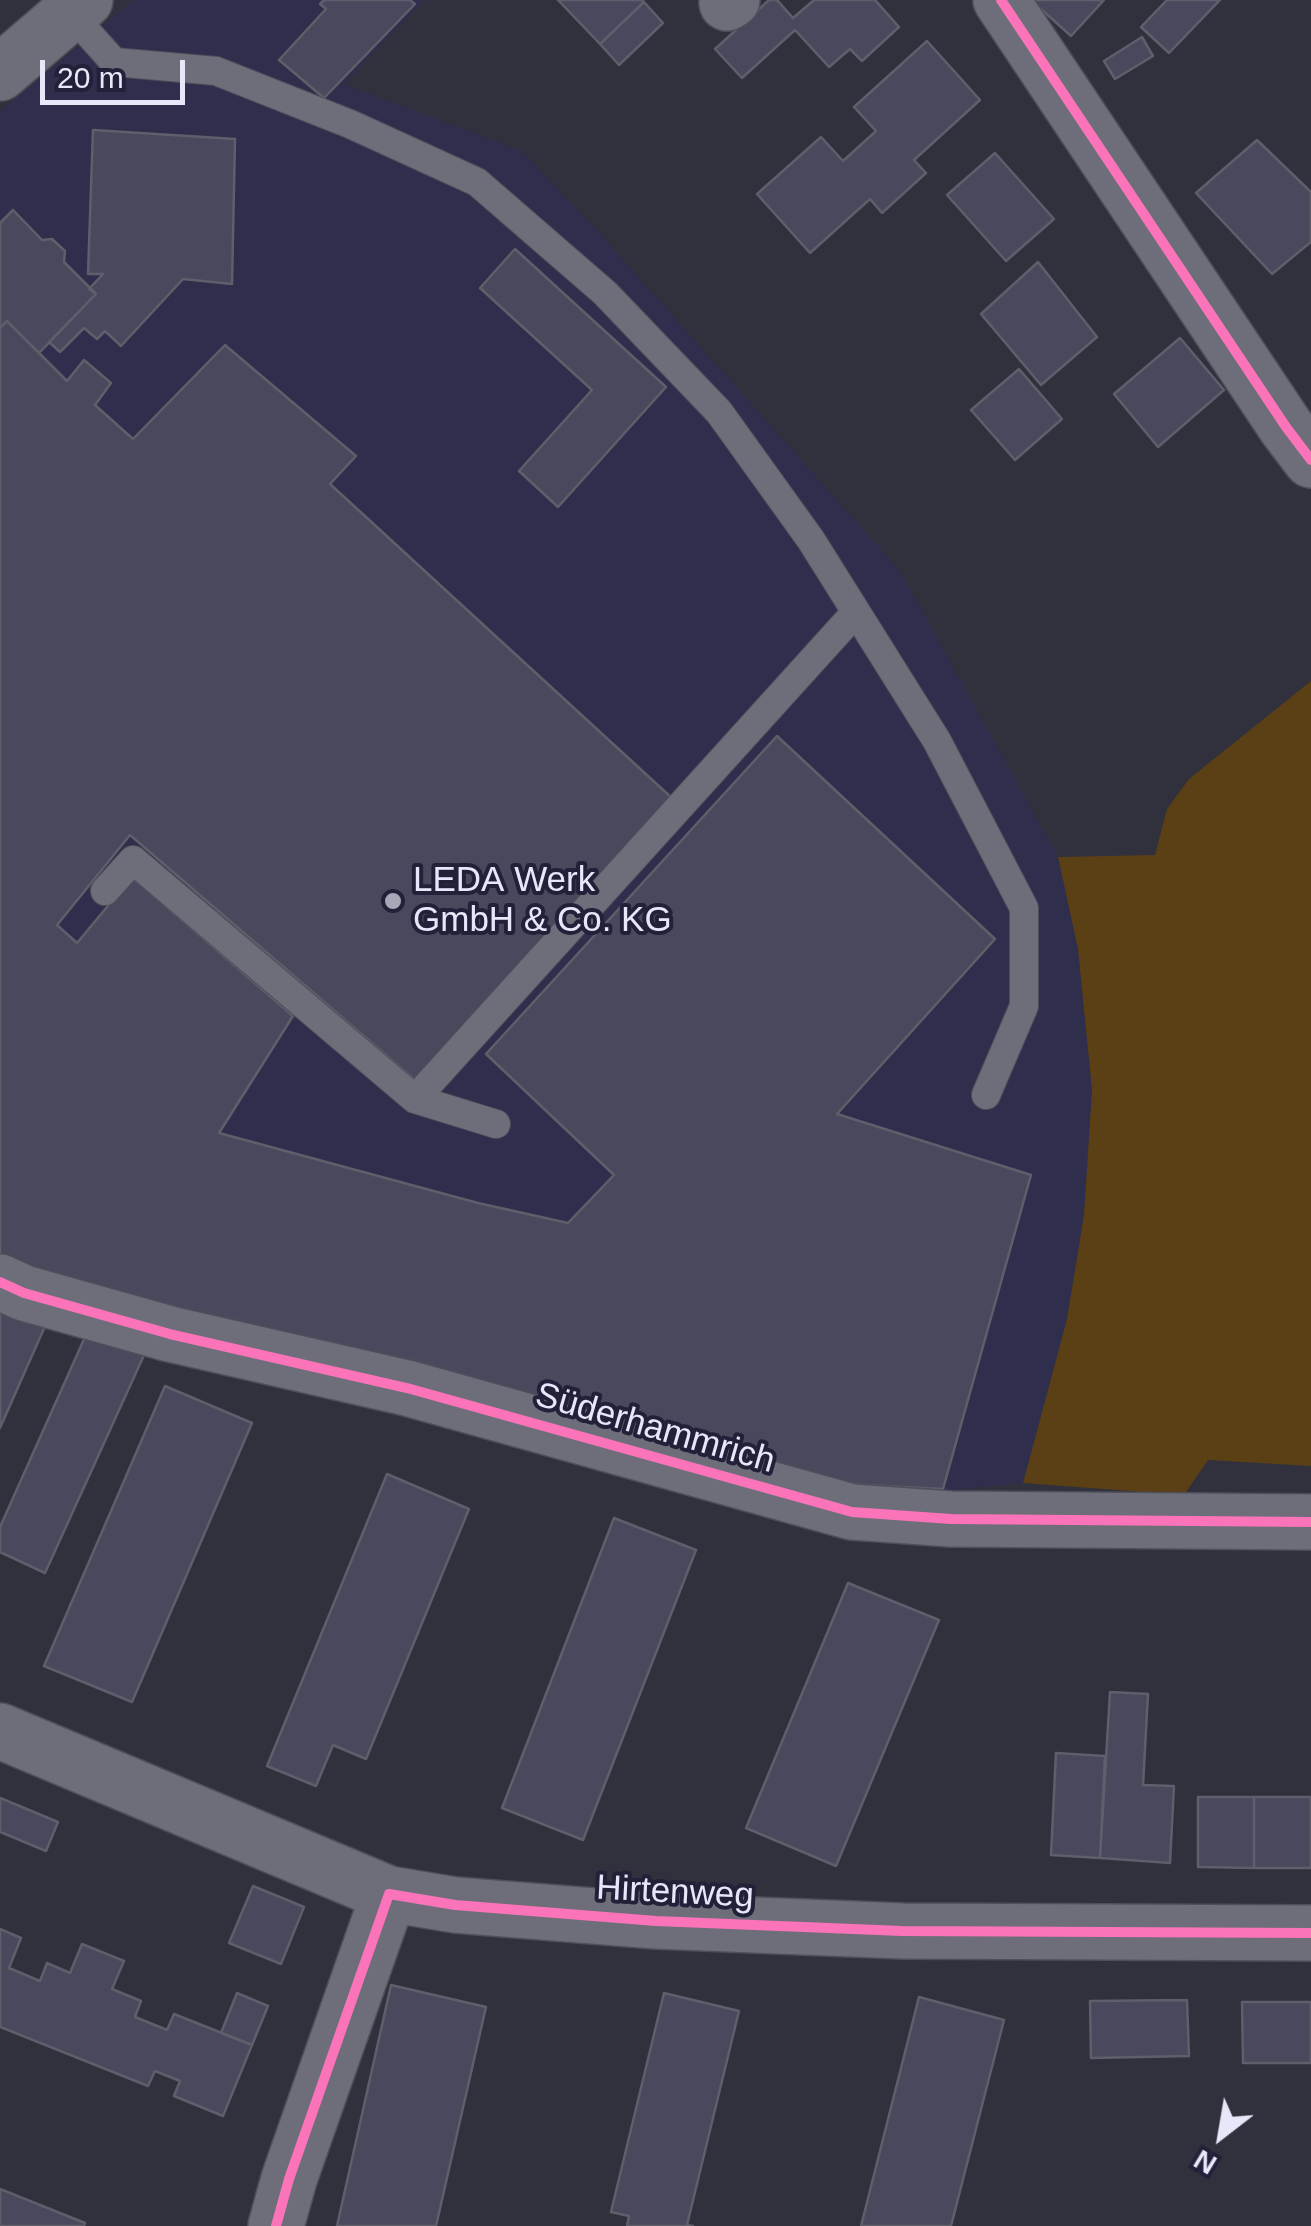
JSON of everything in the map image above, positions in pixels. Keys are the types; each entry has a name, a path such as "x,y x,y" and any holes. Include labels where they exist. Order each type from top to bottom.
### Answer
{"street":[{"path":"1002,0 1298,444"},
{"path":"0,73 78,7"},
{"name":"Süderhammrich","path":"0,1282 24,1293 170,1334 407,1388 852,1512 951,1518 1311,1522"},
{"name":"Hirtenweg","path":"0,1731 389,1894 456,1904 656,1921 902,1931 1311,1933"},
{"path":"276,2226 389,1894"}],"lane":[{"path":"78,7 114,62 216,71 350,124 477,182 606,294 719,412 811,540 937,740 1024,908 1024,1006 986,1095"},
{"path":"415,1099 856,612"},
{"path":"105,891 133,860 415,1099 496,1124"}],"shaded area":[{"path":"133,0 425,0 344,84 522,151 900,571 1058,857 1078,949 1092,1090 1084,1215 1067,1319 1023,1483 839,1501 0,1254 0,111"},
{"path":"1311,681 1311,1466 1208,1460 1184,1495 1023,1483 1067,1319 1084,1215 1092,1090 1078,949 1058,857 1155,855 1167,809 1189,779"}],"building":[{"path":"324,0 410,0 415,4 324,98 279,60 326,9 320,4"},
{"path":"558,0 642,0 644,2 600,44"},
{"path":"769,0 777,0 793,18 814,0 875,0 899,27 862,61 850,49 829,67 795,30 742,78 715,49"},
{"path":"1031,0 1104,0 1071,36"},
{"path":"1167,0 1220,0 1169,53 1141,27"},
{"path":"644,2 663,23 619,65 600,44"},
{"path":"1142,37 1153,56 1115,79 1104,61"},
{"path":"927,41 980,100 914,160 926,173 882,213 870,199 810,253 757,194 821,137 843,161 876,131 854,107"},
{"path":"93,130 235,139 232,284 183,279 121,346 105,331 97,339 84,328 60,352 49,342 96,294 89,289 103,274 88,274"},
{"path":"1257,140 1311,192 1311,242 1272,274 1196,193"},
{"path":"995,153 1054,219 1006,261 947,195"},
{"path":"13,210 42,240 52,239 65,251 64,262 96,294 39,353 7,321 0,328 0,223"},
{"path":"515,249 666,387 558,507 519,471 592,390 480,288"},
{"path":"1038,262 1097,337 1041,385 981,314"},
{"name":"LEDA Werk GmbH & Co. KG","path":"7,321 67,381 84,360 111,383 95,405 133,439 225,345 356,456 330,484 673,799 415,1080 130,835 57,925 77,943 132,877 293,1016 219,1133 478,1203 568,1223 614,1175 486,1054 777,736 995,939 837,1114 1031,1175 943,1489 844,1484 27,1268 0,1254 0,328"},
{"path":"1180,338 1224,390 1158,447 1114,394"},
{"path":"1019,369 1062,419 1015,460 971,410"},
{"path":"0,1293 50,1315 0,1428"},
{"path":"89,1328 145,1353 45,1573 0,1552 0,1527"},
{"path":"165,1386 252,1423 132,1702 44,1666"},
{"path":"387,1474 469,1509 366,1759 333,1745 316,1786 267,1766"},
{"path":"614,1518 696,1550 583,1840 502,1808"},
{"path":"848,1583 939,1620 836,1866 746,1828"},
{"path":"1110,1692 1148,1694 1143,1785 1174,1786 1170,1863 1100,1858"},
{"path":"1056,1753 1105,1756 1100,1858 1051,1855"},
{"path":"1198,1797 1254,1797 1254,1868 1198,1867"},
{"path":"1254,1797 1311,1797 1311,1868 1254,1868"},
{"path":"0,1798 58,1822 46,1851 0,1832"},
{"path":"253,1886 304,1907 281,1964 229,1943"},
{"path":"0,1929 21,1938 9,1968 40,1981 47,1963 70,1973 82,1944 124,1961 112,1989 141,2001 135,2017 167,2030 174,2014 252,2045 223,2116 174,2096 180,2081 155,2071 148,2086 0,2027"},
{"path":"391,1985 486,2007 436,2226 337,2226"},
{"path":"237,1993 268,2006 252,2045 221,2033"},
{"path":"664,1993 739,2011 687,2225 693,2226 627,2226 629,2216 611,2212"},
{"path":"919,1997 1004,2020 951,2226 861,2226"},
{"path":"1187,2000 1189,2056 1091,2058 1090,2001"},
{"path":"1242,2002 1311,2002 1311,2063 1243,2063"},
{"path":"0,2189 85,2223 84,2226 0,2226"}],"cycle path":[{"path":"1001,0 1311,460"},
{"path":"0,1282 24,1293 170,1334 407,1388 852,1512 951,1519 1311,1522"},
{"path":"276,2226 389,1894 455,1905 656,1921 902,1931 1311,1933"}],"place":[{"name":"LEDA Werk GmbH & Co. KG","path":"393,901"}]}
